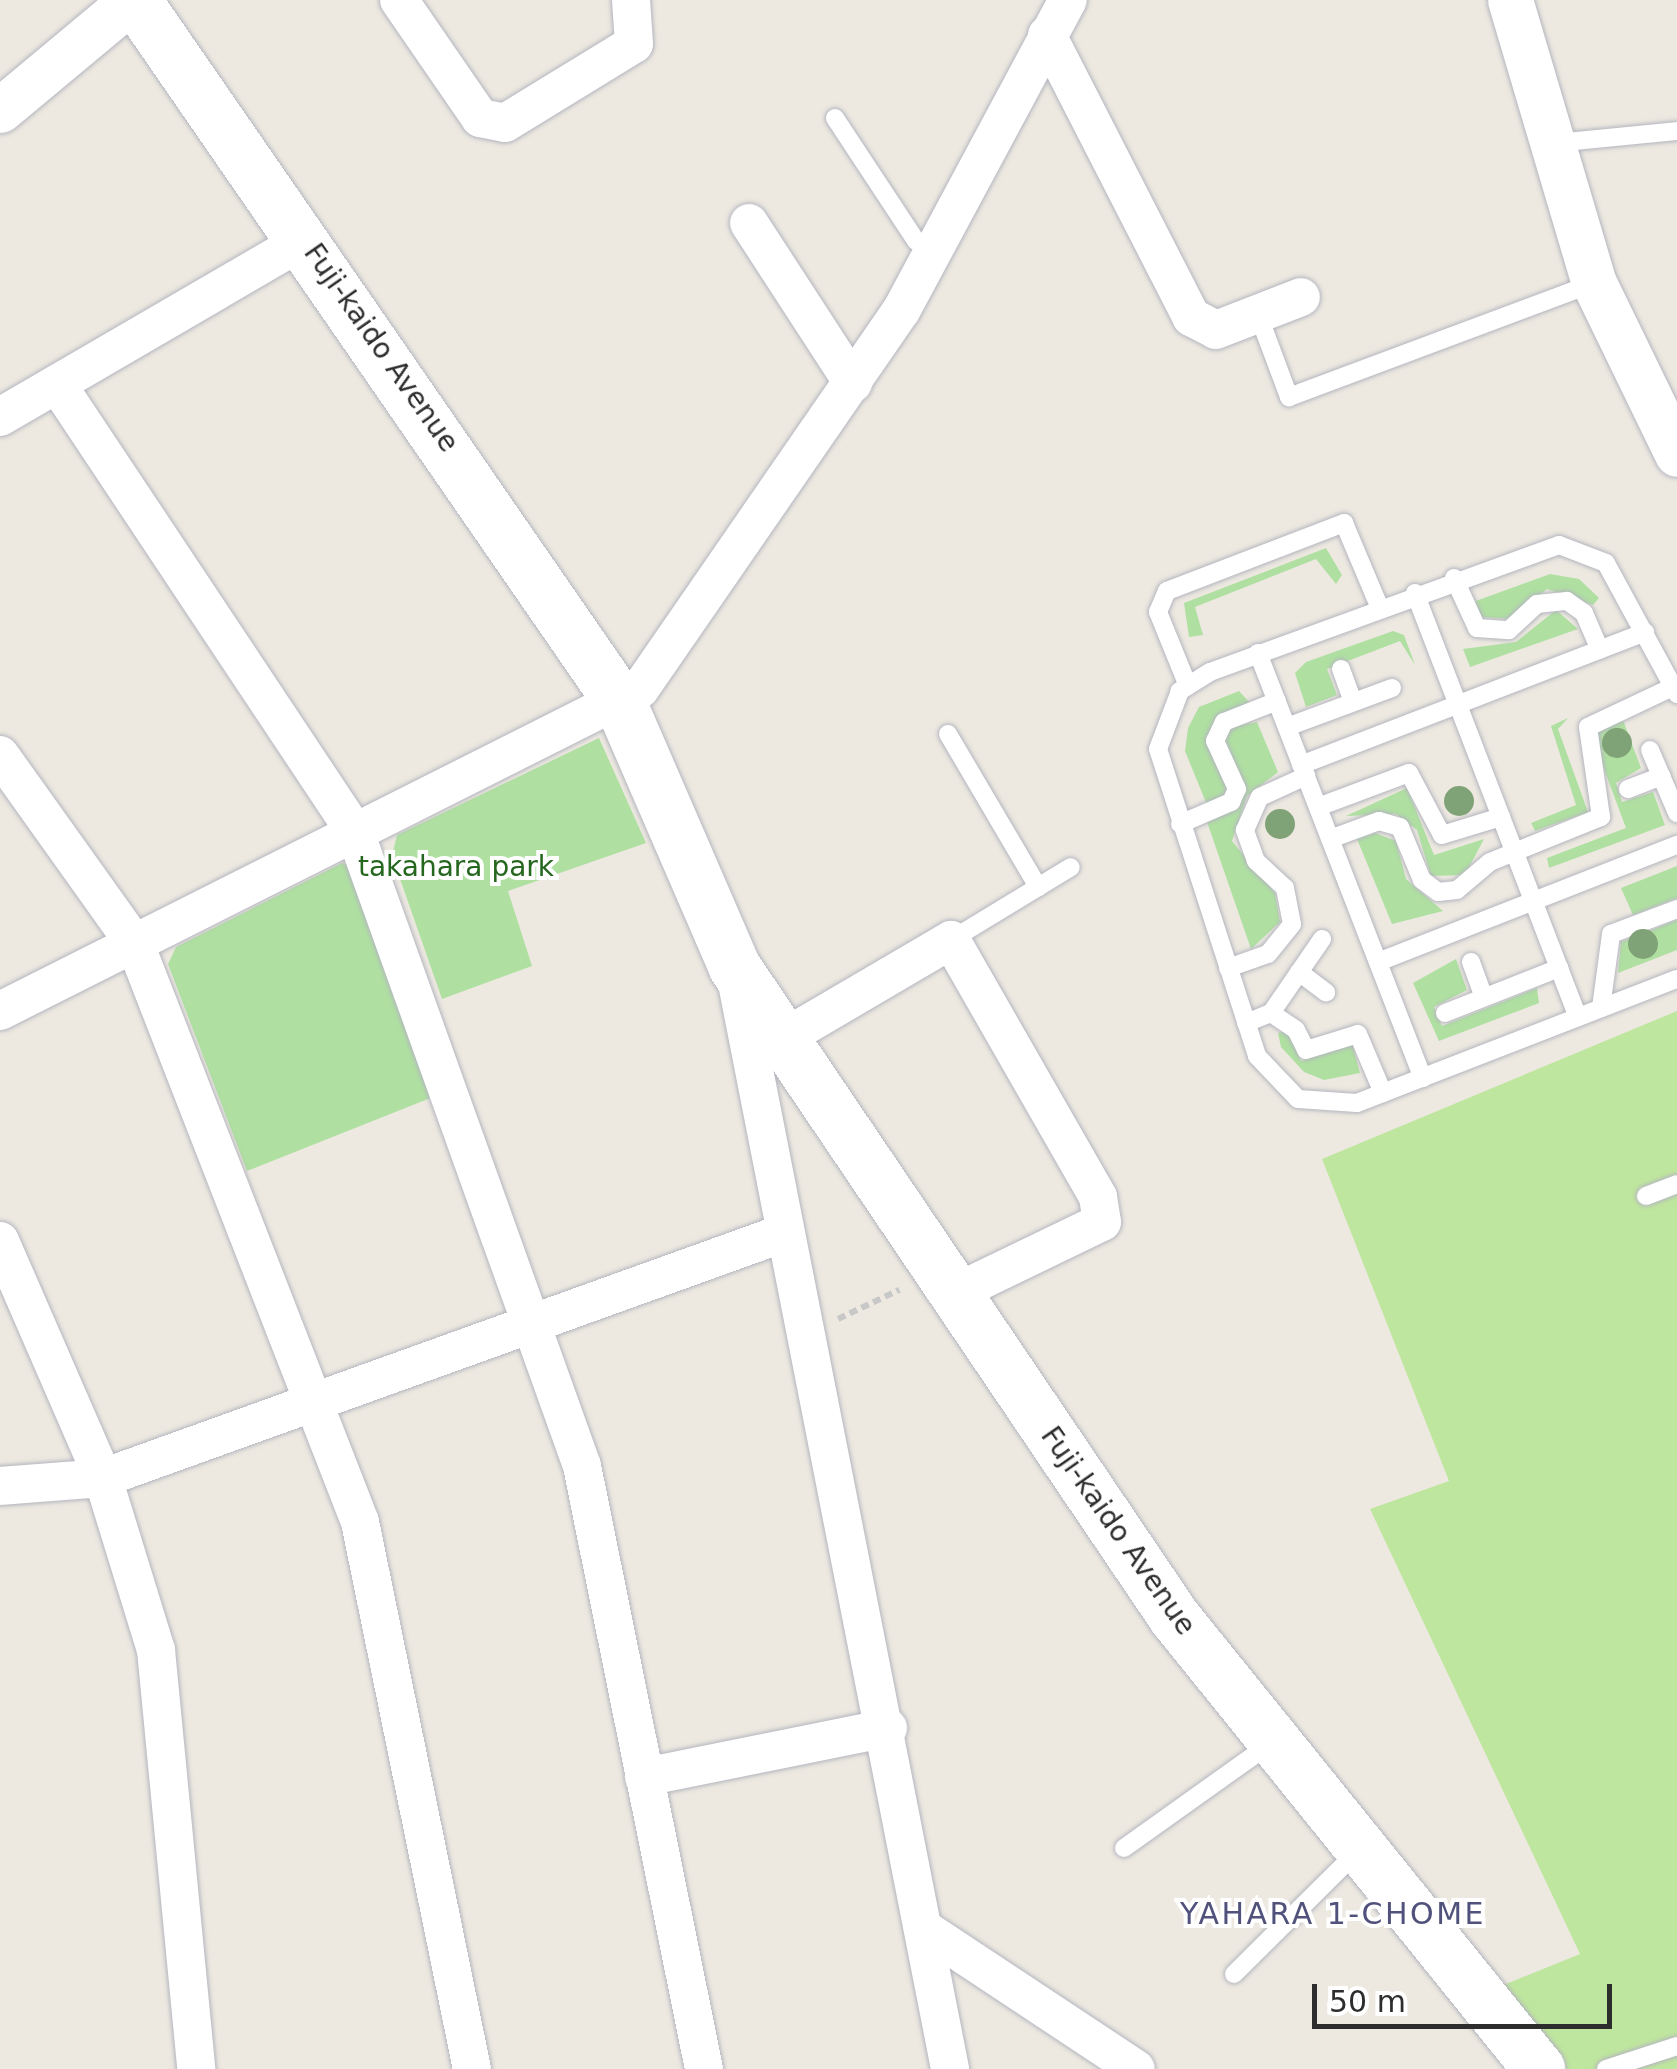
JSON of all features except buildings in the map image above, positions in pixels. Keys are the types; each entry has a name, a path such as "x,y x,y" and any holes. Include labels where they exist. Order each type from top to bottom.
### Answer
{"main road":[{"name":"Fuji-kaido Avenue","path":"134,0 304,240 620,702 734,966 790,1035 948,1282 1175,1618 1539,2069"}],"street":[{"path":"0,110 134,0"},
{"path":"399,0 480,118 506,122 634,44 631,0"},
{"path":"0,1012 640,690 854,383 933,252 1068,0"},
{"path":"1510,0 1549,144 1594,283 1664,404 1677,454"},
{"path":"1047,35 1191,317 1216,330 1301,297"},
{"path":"750,224 854,383"},
{"path":"0,417 304,240"},
{"path":"57,384 356,832 582,1466 704,2069"},
{"path":"0,755 135,944 360,1522 472,2069"},
{"path":"790,1035 951,940 1098,1198 1102,1222 948,1282"},
{"path":"734,966 784,1233 888,1728 950,2069"},
{"path":"0,1486 103,1478 784,1233"},
{"path":"0,1241 103,1478 156,1650 196,2069"},
{"path":"644,1777 888,1728"},
{"path":"924,1928 1136,2069"}],"lane":[{"path":"835,118 916,241 933,252"},
{"path":"1549,144 1677,132"},
{"path":"1258,314 1289,397 1594,283"},
{"path":"1188,686 1158,612 1167,591 1344,523 1380,606"},
{"path":"1330,839 1379,821 1400,826 1422,880 1438,892 1457,890 1514,852 1601,817 1588,728 1676,689 1606,563 1584,552 1530,549 1258,653 1188,686 1165,717 1158,749 1246,1023 1274,1083 1298,1100 1327,1107 1383,1093 1677,979"},
{"path":"1454,578 1477,628 1510,630 1538,604 1567,600 1584,613 1600,650"},
{"path":"1415,593 1578,1017"},
{"path":"1228,968 1268,954 1287,935 1285,888 1256,861 1245,830 1260,797 1304,771 1458,705 1646,632"},
{"path":"1258,653 1423,1078"},
{"path":"1341,669 1353,702"},
{"path":"1287,727 1392,688"},
{"path":"1180,824 1231,802 1237,789 1215,741 1224,722 1276,700"},
{"path":"948,734 1038,887"},
{"path":"1650,750 1677,813"},
{"path":"1318,807 1409,773 1442,835 1501,816"},
{"path":"1628,788 1662,776"},
{"path":"1378,962 1677,845"},
{"path":"951,940 1071,866"},
{"path":"1601,1008 1612,934 1677,909"},
{"path":"1246,1023 1270,1014 1322,939"},
{"path":"1471,962 1484,997"},
{"path":"1445,1013 1559,968"},
{"path":"1299,972 1326,992"},
{"path":"1270,1014 1296,1030 1306,1050 1358,1034 1383,1093"},
{"path":"1646,1196 1677,1184"},
{"path":"1124,1848 1274,1742"},
{"path":"1234,1974 1360,1849"},
{"path":"1606,2069 1677,2046"}],"path":[{"path":"806,1334 948,1282"}],"green space":[{"path":"1326,548 1342,575 1336,584 1316,559 1195,607 1203,635 1189,637 1184,603"},
{"path":"1550,574 1579,579 1599,598 1593,605 1547,589 1510,619 1480,617 1473,602"},
{"path":"1556,610 1578,629 1470,667 1463,649 1516,642"},
{"path":"1393,631 1404,635 1415,665 1400,641 1327,669 1337,695 1306,707 1295,673 1306,662"},
{"path":"1239,691 1250,703 1216,719 1209,734 1230,779 1227,797 1207,805 1185,751 1188,728 1199,707"},
{"path":"1568,718 1558,729 1588,812 1535,831 1531,823 1576,805 1551,726"},
{"path":"1623,720 1641,768 1616,783 1622,802 1653,792 1665,825 1549,868 1547,858 1626,828 1595,745 1599,730"},
{"path":"1257,722 1278,772 1247,796 1232,841 1275,893 1280,922 1251,949 1206,819 1244,786 1223,744 1226,728"},
{"name":"takahara park","path":"599,738 646,843 508,891 532,966 442,999 392,856 397,835"},
{"path":"1407,788 1434,855 1484,839 1465,875 1431,876 1417,830 1396,814 1346,816"},
{"path":"1375,833 1396,841 1406,879 1443,911 1392,924 1357,839"},
{"path":"342,863 358,869 438,1095 247,1171 168,964 176,947"},
{"path":"1677,866 1677,898 1633,915 1621,888"},
{"path":"1677,920 1677,950 1618,973 1621,942"},
{"path":"1456,959 1467,990 1434,1007 1442,1026 1537,988 1539,1003 1439,1041 1413,983"},
{"path":"1677,1011 1677,2069 1563,2069 1501,1986 1580,1954 1370,1509 1449,1481 1322,1159"},
{"path":"1290,1030 1301,1061 1352,1043 1360,1073 1324,1080 1304,1072 1281,1047 1278,1033"}],"district":[{"name":"YAHARA 1-CHOME","path":"1333,1914"}]}
